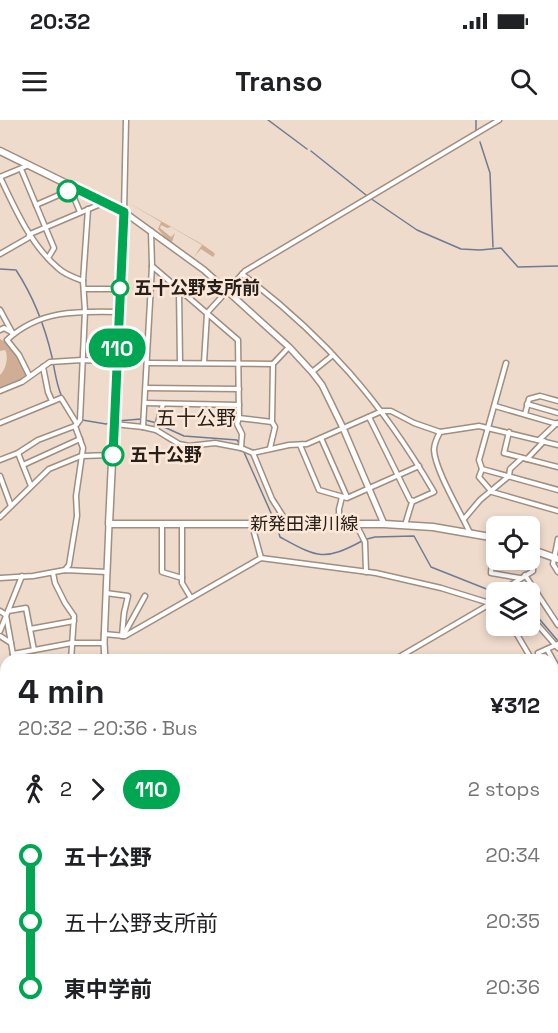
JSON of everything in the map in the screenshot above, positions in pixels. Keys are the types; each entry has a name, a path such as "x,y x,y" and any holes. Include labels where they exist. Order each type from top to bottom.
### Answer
{"main road":[{"path":"0,151 124,212 110,524"},
{"name":"新発田津川線","path":"110,524 384,524 433,527 486,536"},
{"path":"540,552 556,558"}],"street":[{"path":"126,120 124,212 204,270 289,347 312,372 322,385 343,428 384,524"},
{"path":"204,363 207,313 242,274 499,120"},
{"path":"29,165 0,177 16,212 30,234 59,270 83,281"},
{"path":"21,169 54,248 48,258"},
{"path":"36,205 75,188"},
{"path":"68,191 72,193 80,212"},
{"path":"0,254 45,226 104,202"},
{"path":"0,460 18,453 38,440 76,425 80,420 85,311 83,281 88,209"},
{"path":"143,427 147,388 152,266 151,231"},
{"path":"152,266 238,340 239,418 237,424 242,434 241,448"},
{"path":"242,274 300,321 361,384 382,411 434,492 412,502"},
{"path":"85,289 120,289"},
{"path":"179,289 180,363"},
{"path":"0,310 14,334"},
{"path":"29,375 19,354 7,340 14,334 44,316 85,311 119,312"},
{"path":"0,330 3,328 14,334"},
{"path":"270,448 275,427 272,422 273,364 289,347"},
{"path":"312,372 333,355"},
{"path":"0,391 22,382 50,362 82,360 117,362"},
{"path":"147,363 273,364"},
{"path":"506,363 479,460 482,469 479,477 492,492 558,511"},
{"path":"43,367 52,401"},
{"path":"147,388 238,389"},
{"path":"525,414 529,399 540,396 558,401"},
{"path":"0,423 60,398 76,425 83,448 76,496 77,516 69,565 65,570"},
{"path":"145,403 239,405"},
{"path":"156,430 163,404"},
{"path":"527,404 558,412"},
{"path":"464,519 480,500 509,476 510,469 558,423 495,406"},
{"path":"114,424 156,430 180,444 189,446 215,443 253,453 267,451 270,448 307,444 382,411 391,411 414,423 440,432 479,426 489,427 558,445"},
{"path":"369,417 412,502 405,525"},
{"path":"239,418 272,422"},
{"path":"440,432 434,453 470,533"},
{"path":"509,432 504,453 558,467"},
{"path":"321,438 345,498"},
{"path":"22,465 80,439"},
{"path":"300,445 319,490 345,498"},
{"path":"18,453 31,486"},
{"path":"253,453 272,499 289,524"},
{"path":"0,517 49,469 81,456 113,455"},
{"path":"339,524 339,509 345,498 419,466"},
{"path":"482,469 558,490"},
{"path":"0,476 2,487 11,506"},
{"path":"105,654 110,524"},
{"path":"356,524 365,542 366,572"},
{"path":"162,525 160,568 162,572 182,578"},
{"path":"182,525 182,583 191,598"},
{"path":"252,525 261,558"},
{"path":"558,539 553,564 558,572"},
{"path":"104,634 122,636 261,558 366,572 441,588 486,602"},
{"path":"0,578 65,570 107,572"},
{"path":"491,570 491,573 520,578"},
{"path":"516,582 533,570"},
{"path":"53,573 55,583 74,616 71,654"},
{"path":"525,575 530,582"},
{"path":"11,643 0,634 22,576"},
{"path":"106,593 128,596 122,636"},
{"path":"122,636 145,596"},
{"path":"540,598 558,625"},
{"path":"404,654 486,607"},
{"path":"0,611 7,613 26,608 34,650"},
{"path":"7,613 13,654 72,643 104,643"},
{"path":"30,628 74,621"},
{"path":"538,653 557,646 540,627"},
{"path":"518,636 528,654"},
{"path":"547,649 550,654"}],"shaded area":[{"path":"127,202 200,243 216,254 213,252 215,254 213,257 201,249 194,257 202,245 171,227 161,225 160,228 171,237 175,233 172,242 168,241 158,229 161,222"},
{"path":"0,339 13,350 27,375 20,381 0,389 0,375 7,359 5,350 0,351"}],"waterway":[{"path":"268,120 307,149"},
{"path":"476,120 476,130"},
{"path":"480,142 490,173 493,247"},
{"path":"311,151 366,195"},
{"path":"370,198 417,230 461,249 501,248 518,267 558,266"},
{"path":"0,269 16,270 33,301 46,334 62,397"},
{"path":"117,421 141,419 184,436 237,440 239,443"},
{"path":"82,420 106,424 113,422"},
{"path":"243,450 275,522"},
{"path":"277,526 280,537 312,553 338,552 362,541"},
{"path":"367,539 414,536 431,567 486,589"},
{"path":"540,620 558,641"}],"bus line":[{"name":"110","path":"68,191 75,188 124,212 113,455"}],"place":[{"name":"五十公野支所前","path":"120,288"},
{"name":"五十公野","path":"113,455"}],"district":[{"name":"五十公野","path":"196,418"}]}
